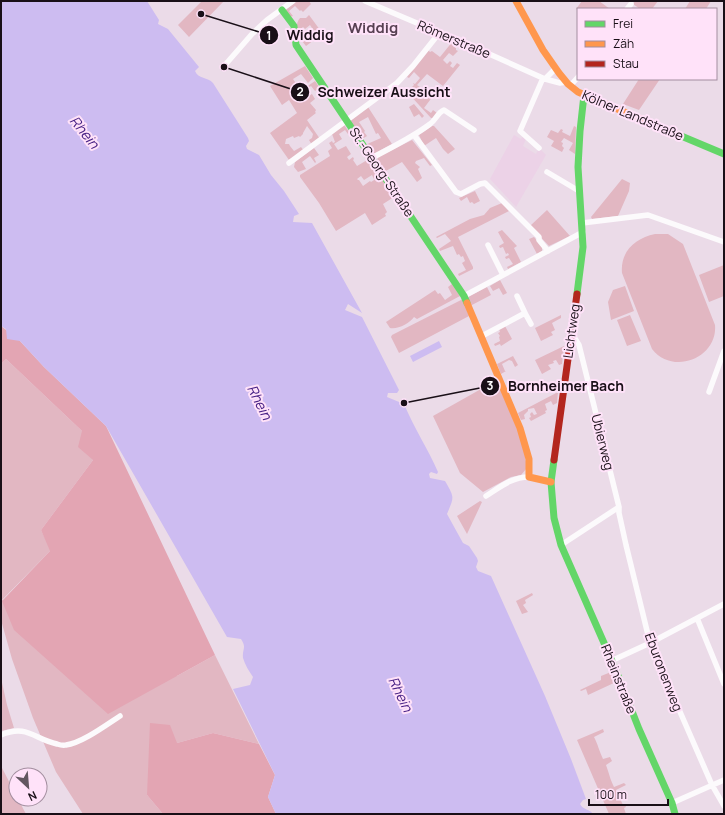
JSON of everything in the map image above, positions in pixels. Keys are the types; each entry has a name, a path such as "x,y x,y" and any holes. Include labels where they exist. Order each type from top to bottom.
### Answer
{"street":[{"path":"225,65 252,34 267,20 293,1"},
{"name":"Römerstraße","path":"364,1 440,32 544,78 568,84"},
{"name":"Kölner Landstraße","path":"516,1 556,68 568,84 584,95 724,154"},
{"path":"628,8 631,4"},
{"name":"St.-Georg-Straße","path":"282,10 294,26 296,45 326,92 464,296 520,428 530,459 529,477"},
{"path":"289,163 396,83 413,66 440,32"},
{"path":"539,148 520,131 544,78 556,68"},
{"path":"568,84 577,78"},
{"name":"Lichtweg","path":"561,545 554,518 551,482 583,247 579,191 580,125 584,95"},
{"path":"372,158 414,135 432,122 440,112 444,110 474,130"},
{"path":"414,135 456,192 461,194 485,183 539,237 539,240 548,251"},
{"path":"547,172 579,191"},
{"path":"582,224 648,215 724,242"},
{"path":"464,296 583,232"},
{"path":"488,245 503,275"},
{"path":"516,296 531,324"},
{"path":"482,336 525,313"},
{"name":"Ubierweg","path":"570,338 574,336 579,345 619,507"},
{"path":"708,392 724,351"},
{"path":"486,496 502,485 517,478 529,477 551,482"},
{"path":"561,545 619,507"},
{"name":"Eburonenweg","path":"619,507 626,545 650,643 712,785 724,806"},
{"name":"Rheinstraße","path":"561,545 672,803 674,814"},
{"path":"611,661 650,643 724,604"},
{"path":"697,618 724,684"},
{"path":"1,735 17,730 29,732 51,743 65,746 78,742 120,716"},
{"path":"672,803 724,780"}],"shaded area":[{"path":"200,1 224,1 189,37 178,25 201,2"},
{"path":"297,1 309,1 311,4 303,12 295,6 289,11 293,16 290,17 286,12 286,9"},
{"path":"582,1 599,1 609,8 577,8 576,9"},
{"path":"635,1 658,1 653,8 639,8 633,4"},
{"path":"690,1 711,1 707,8 686,8"},
{"path":"309,15 326,38 322,42 318,37 306,46 302,41 304,40 303,39 314,31 310,25 305,29 303,27 300,32 297,32 297,25 300,18 306,18"},
{"path":"453,41 456,43 453,46 458,51 453,56 449,53 443,60 447,64 450,61 452,63 450,66 453,68 457,63 460,65 443,86 427,74 417,85 433,96 424,108 431,113 433,110 437,113 433,118 431,118 407,92 414,85 413,83 415,84 420,78 414,72 409,78 407,77 428,50 440,57"},
{"path":"305,66 313,78 308,83 301,74 293,79 300,89 297,90 299,92 315,81 320,88 315,91 311,86 306,90 310,95 312,94 315,99 310,103 316,110 316,113 307,120 320,139 312,145 309,140 312,138 313,134 307,126 300,137 294,138 293,136 286,139 285,144 289,144 294,151 301,147 304,151 289,160 270,133 297,113 289,100 282,105 270,86"},
{"path":"638,80 659,80 639,110 623,104"},
{"path":"414,104 424,116 422,118 419,114 414,117 409,107"},
{"path":"368,107 392,144 375,153 372,153 365,145 381,138 378,133 376,134 368,117 359,122 367,136 362,139 351,123 351,120"},
{"path":"344,125 350,133 348,134 345,130 339,134 342,139 334,144 338,150 346,146 351,154 347,157 349,160 353,157 353,160 357,166 369,159 379,174 374,179 372,175 364,180 361,176 357,179 363,186 382,175 394,197 383,204 387,212 385,214 386,216 372,225 365,213 336,231 300,175 330,156 328,151 332,148 329,143 332,141 333,143 335,142 332,134"},
{"path":"434,126 455,149 448,154 436,138 424,146 419,135"},
{"path":"574,126 576,127 575,154 569,150 573,143 564,138 561,142 563,143 562,146 564,148 562,152 551,146 554,141 547,137 551,130 558,133 561,129 563,130 562,132 570,136"},
{"path":"514,135 521,139 523,136 526,139 523,146 536,154 539,148 546,155 516,207 490,179"},
{"path":"412,140 432,165 430,166 424,158 416,161 415,163 420,167 418,169 422,178 417,182 402,162 384,172 377,161 378,157"},
{"path":"314,148 319,155 314,158 316,162 315,163 310,156 302,162 306,169 298,172 294,167 295,162"},
{"path":"622,179 630,183 629,191 618,216 592,219 591,217"},
{"path":"475,191 480,201 474,204 472,202 470,203 467,197 461,201 459,198"},
{"path":"502,203 509,211 458,237 473,267 473,269 459,276 458,274 466,270 462,263 465,261 463,256 461,257 459,254 457,255 453,246 440,251 439,249 451,241 445,234 437,238 436,237 470,219 484,215 490,208"},
{"path":"547,210 570,236 549,246 530,226"},
{"path":"502,230 517,246 514,248 521,262 508,269 507,267 513,264 509,258 506,259 505,257 509,255 508,253 506,254 503,247 500,248 499,246 504,243 498,232"},
{"path":"655,234 668,234 683,244 715,325 714,337 709,346 702,354 692,360 682,362 671,361 661,357 652,349 622,273 622,265 626,252 630,247 641,239"},
{"path":"534,237 542,247 542,251 537,254 529,239"},
{"path":"724,265 724,296 709,302 699,275"},
{"path":"500,280 507,293 503,295 499,288 493,291 490,286"},
{"path":"452,284 460,296 417,319 414,317 410,322 403,326 390,328 386,322 435,290 438,294 440,293 445,300 452,295 448,287"},
{"path":"625,286 634,311 611,320 608,302 613,290"},
{"path":"487,287 491,295 470,306 468,297"},
{"path":"463,299 469,316 399,353 391,337 392,335"},
{"path":"561,315 561,318 552,323 555,330 551,332 553,335 541,341 535,328"},
{"path":"630,315 641,341 627,346 617,320"},
{"path":"1,326 20,341 44,367 106,426 215,655 108,714 14,630 2,601 50,551 41,530 93,460 78,447 82,431 6,359 1,364"},
{"path":"505,326 512,339 501,346 500,344 495,346 494,344 500,341 500,336 498,333 500,332 499,329"},
{"path":"564,346 562,364 559,365 556,360 553,361 554,363 548,365 551,369 542,374 535,360"},
{"path":"513,356 518,365 515,367 512,361 509,360 502,364 506,371 501,374 497,364"},
{"path":"6,359 82,431 93,460 41,530 51,550 2,600 177,676 215,655 259,744 213,733 177,743 147,795 163,814 83,814 56,772 33,718 12,659 1,620 1,364"},
{"path":"497,380 523,443 527,468 521,475 511,477 483,492 460,473 433,416"},
{"path":"558,392 557,403 553,405 551,401 545,404 547,410 545,411 546,413 531,421 529,418 531,417 530,414 532,412 534,415 537,414 534,408 528,409 524,415 525,419 521,420 518,413"},
{"path":"480,501 482,502 467,534 457,516"},
{"path":"532,593 533,595 525,600 526,603 523,605 528,612 522,614 516,601"},
{"path":"611,672 616,682 588,695 586,689 580,690 601,680 601,676"},
{"path":"1,678 14,728 1,731"},
{"path":"150,723 170,725 177,743 213,733 259,744 275,775 268,797 276,814 163,814 147,795"},
{"path":"603,729 604,732 594,737 603,759 610,757 612,761 606,765 614,787 624,783 626,785 616,790 623,805 626,807 624,808 626,814 609,814 577,740"},
{"path":"1,766 8,780 8,807 22,807 26,814 1,814"}],"water":[{"name":"Rhein","path":"1,1 147,1 159,20 158,24 168,29 199,67 195,71 196,74 213,83 248,138 249,141 246,146 247,149 259,155 271,175 284,191 299,214 294,216 293,222 312,223 362,313 348,304 345,310 362,317 399,390 397,393 388,393 387,397 404,404 438,472 437,474 431,472 429,474 430,478 445,481 451,491 452,501 447,514 463,543 469,546 477,558 478,561 476,567 478,571 491,576 545,696 571,759 586,799 580,804 593,814 276,814 268,797 275,775 233,689 250,685 253,677 243,658 243,642 241,639 227,637 106,426 44,367 20,341 7,339 6,329 1,326"},
{"path":"439,341 442,347 413,362 410,356"}],"traffic: fast":[{"path":"282,10 294,26 296,45 464,296 467,303"},
{"path":"577,294 583,247 578,167 584,95"},
{"path":"643,120 724,154"},
{"path":"554,460 551,482 554,518 561,545 615,668 639,729 672,803 675,814"}],"traffic: slow":[{"path":"516,1 543,50 568,84 578,92 643,120"},
{"path":"467,303 520,428 529,459 529,477 551,482"}],"traffic: jam":[{"path":"554,460 577,294"}],"place":[{"name":"Widdig","path":"201,14"},
{"name":"Schweizer Aussicht","path":"224,67"},
{"name":"Bornheimer Bach","path":"404,403"}],"district":[{"name":"Widdig","path":"373,27"}]}
